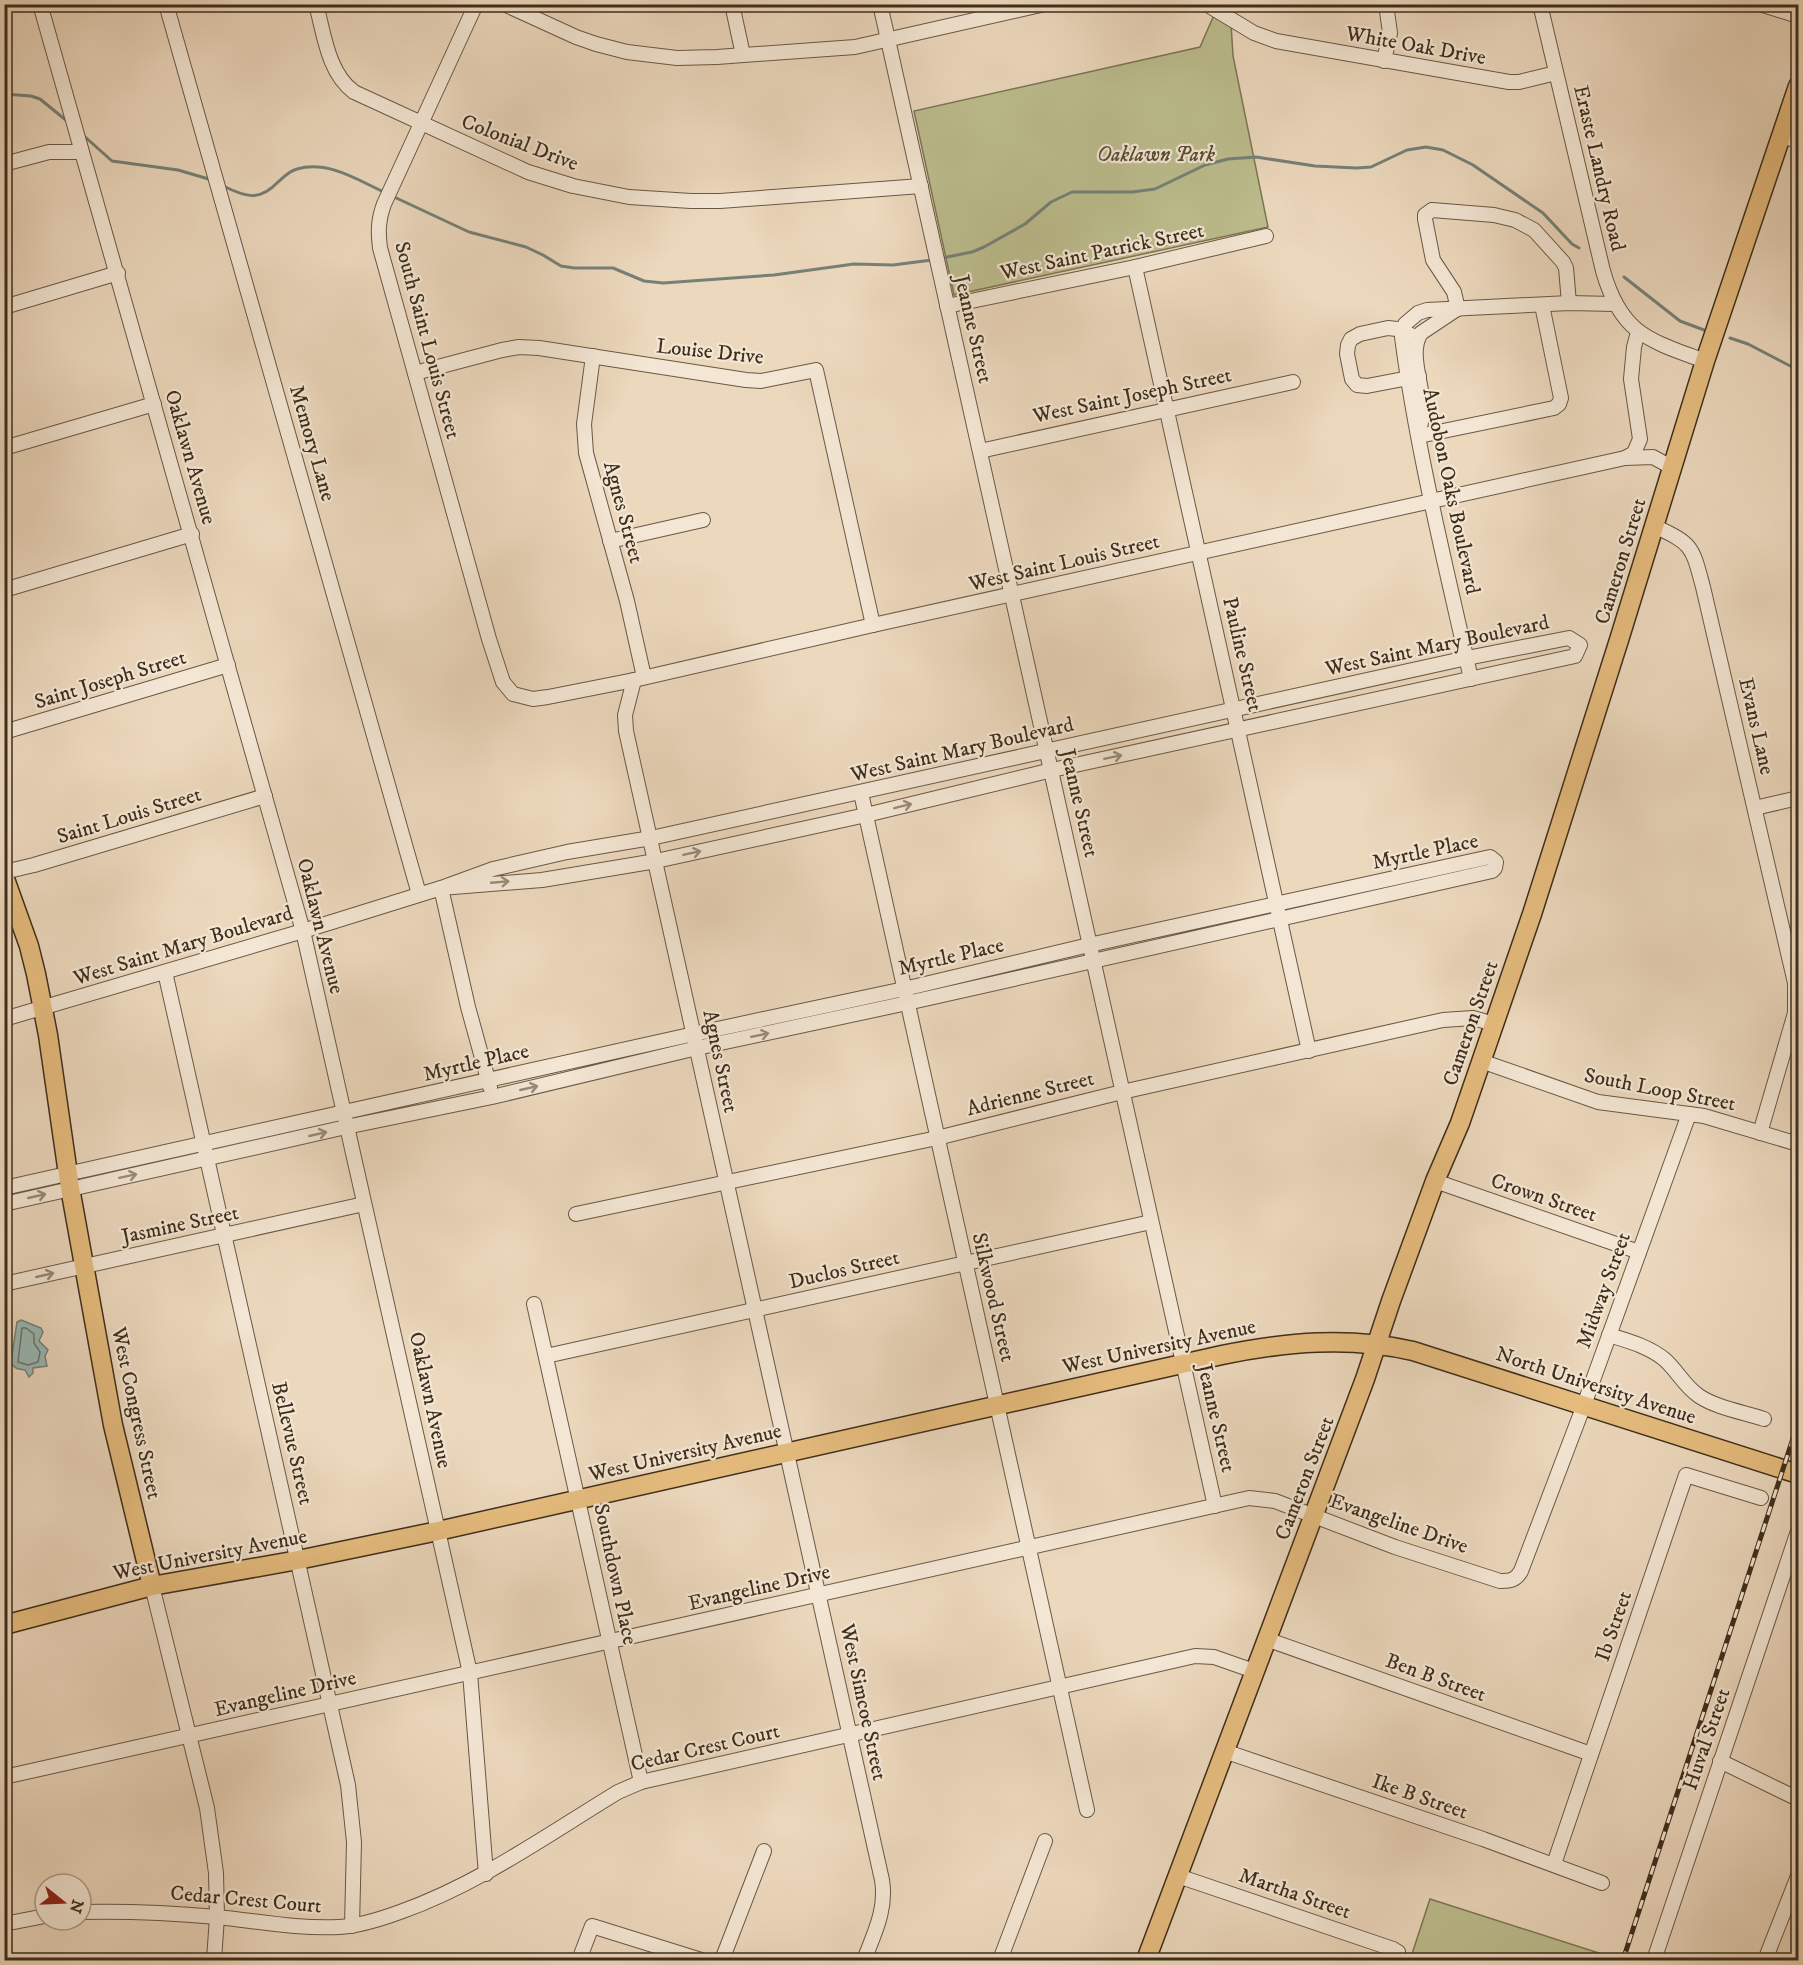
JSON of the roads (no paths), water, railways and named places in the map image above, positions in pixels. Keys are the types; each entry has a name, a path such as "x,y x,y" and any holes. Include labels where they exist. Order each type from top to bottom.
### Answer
{"main road":[{"name":"Cameron Street","path":"1146,1960 1378,1344 1390,1302 1435,1181 1460,1123 1571,791 1705,361 1790,139 1798,86"},
{"name":"West Congress Street","path":"4,874 28,946 43,1008 70,1182 113,1425 152,1586"},
{"name":"West University Avenue","path":"4,1625 152,1586 298,1560 438,1531 1277,1344 1327,1342 1378,1344"},
{"name":"North University Avenue","path":"1378,1344 1413,1351 1798,1474"}],"street":[{"name":"Oaklawn Avenue","path":"40,4 303,931 470,1673 486,1874"},
{"name":"Memory Lane","path":"166,4 419,894"},
{"name":"Colonial Drive","path":"316,4 338,76 354,92 528,172 573,186 629,197 670,201 720,201 921,186"},
{"name":"South Saint Louis Street","path":"476,4 384,204 378,232 380,248 500,676 513,694"},
{"path":"504,4 576,37 627,52 677,58 855,47 1045,4"},
{"path":"732,4 743,55"},
{"name":"Jeanne Street","path":"880,4 1215,1506"},
{"name":"White Oak Drive","path":"1206,4 1265,38 1509,82 1519,82 1556,73"},
{"path":"1384,61 1390,33 1386,4"},
{"name":"Eraste Landry Road","path":"1540,4 1603,271 1614,304 1624,319 1638,332 1673,350 1705,361"},
{"path":"1760,4 1798,16"},
{"path":"4,164 49,152 66,150 81,152"},
{"path":"1458,309 1454,292 1433,260 1425,219 1425,215 1432,210 1504,217 1533,230 1566,268 1569,303"},
{"name":"West Saint Patrick Street","path":"947,306 1135,267 1266,236"},
{"name":"Pauline Street","path":"1135,267 1309,1051"},
{"path":"4,307 118,273"},
{"path":"1403,331 1408,320 1427,310 1569,303 1614,304"},
{"path":"1419,436 1554,408 1559,404 1561,398 1542,305"},
{"path":"1418,338 1403,331 1388,328 1360,334 1351,339 1347,354 1352,379 1357,385 1367,386 1413,377 1420,333 1458,309"},
{"name":"Audobon Oaks Boulevard","path":"1403,331 1413,377 1414,420 1472,679"},
{"path":"1625,458 1634,453 1640,439 1631,379 1638,332"},
{"name":"Louise Drive","path":"415,373 519,347 539,348 746,380 761,381 816,370 873,625"},
{"name":"Agnes Street","path":"593,356 584,434 589,465 627,601 639,679 625,715 626,731 788,1452"},
{"name":"West Saint Joseph Street","path":"980,451 1293,382"},
{"path":"4,448 154,404"},
{"path":"1625,458 1653,457 1671,467"},
{"name":"West Saint Louis Street","path":"513,694 533,699 548,698 639,679 1625,458"},
{"path":"610,541 703,520"},
{"name":"Evans Lane","path":"1654,526 1683,540 1694,553 1755,808 1796,994 1795,1013 1760,1132"},
{"path":"4,590 192,534"},
{"name":"West Saint Mary Boulevard","path":"4,1019 303,931 441,888 493,869 861,793 1467,658 1569,638 1580,645 1575,656 1052,770 866,815 656,861 542,880 441,888"},
{"name":"Saint Joseph Street","path":"4,732 228,665"},
{"name":"Silkwood Street","path":"861,793 1087,1810"},
{"name":"Saint Louis Street","path":"4,874 265,796"},
{"path":"1755,808 1798,798"},
{"name":"Myrtle Place","path":"4,1188 70,1182 207,1159 345,1120 489,1081 1490,857 1496,862 1492,871 697,1048 492,1097 345,1120 204,1144 70,1182 4,1204"},
{"path":"441,888 468,1007 492,1097"},
{"name":"Bellevue Street","path":"165,972 348,1785 352,1814 354,1867 352,1926"},
{"name":"Adrienne Street","path":"576,1214 937,1138 1122,1092 1443,1020 1473,1018 1494,1024"},
{"name":"South Loop Street","path":"1481,1061 1598,1102 1721,1120 1798,1144"},
{"name":"Midway Street","path":"1515,1579 1521,1571 1584,1405 1689,1114"},
{"name":"Crown Street","path":"1435,1181 1639,1252"},
{"name":"Jasmine Street","path":"4,1284 364,1204"},
{"name":"Duclos Street","path":"546,1356 1151,1222"},
{"name":"Southdown Place","path":"534,1304 641,1782"},
{"path":"1609,1335 1651,1350 1665,1360 1688,1387 1710,1402 1764,1419"},
{"name":"West Simcoe Street","path":"788,1452 884,1889 881,1916 864,1960"},
{"name":"Ib Street","path":"1554,1864 1686,1475 1761,1498"},
{"name":"Evangeline Drive","path":"4,1777 1249,1498 1275,1501 1395,1547 1500,1581 1515,1579"},
{"name":"Huval Street","path":"1654,1960 1798,1531"},
{"name":"West Congress Street","path":"152,1586 203,1787 212,1839 217,1917 214,1960"},
{"name":"Ben B Street","path":"1266,1639 1591,1754"},
{"name":"Cedar Crest Court","path":"93,1912 127,1911 316,1926 352,1926 384,1918 427,1902 486,1874 618,1792 641,1782 1204,1655 1254,1671"},
{"name":"Ike B Street","path":"1224,1751 1554,1864 1602,1883"},
{"path":"1720,1761 1798,1799"},
{"path":"1000,1960 1045,1841"},
{"path":"722,1960 764,1851"},
{"name":"Martha Street","path":"1178,1876 1393,1949 1398,1956"},
{"path":"1765,1960 1798,1876"},
{"path":"4,1924 33,1918"},
{"path":"579,1960 592,1926 701,1960"}],"water":[{"path":"21,1320 41,1328 43,1332 39,1341 48,1350 45,1356 47,1366 33,1368 33,1373 29,1377 25,1370 18,1369 11,1362 17,1322"}],"waterway":[{"path":"4,94 40,99 67,121"},
{"path":"84,136 112,161 178,170 212,180"},
{"path":"942,258 984,247 1025,224 1051,202 1072,192 1132,192 1155,189 1205,165 1228,159 1256,157 1315,166 1356,168 1371,167 1407,150 1426,147 1443,150 1473,165 1543,213 1572,244 1579,248"},
{"path":"223,186 246,195 258,195 265,193 294,170 321,167 343,173 386,193"},
{"path":"392,196 469,232 526,247 561,266 613,268 644,281 663,283 774,275 854,264 893,265 932,260"},
{"path":"1624,277 1680,321 1704,330"},
{"path":"1730,338 1748,344 1798,370"}],"railway":[{"path":"1623,1960 1798,1423"}],"park label":[{"name":"Oaklawn Park","path":"1156,154"}]}
